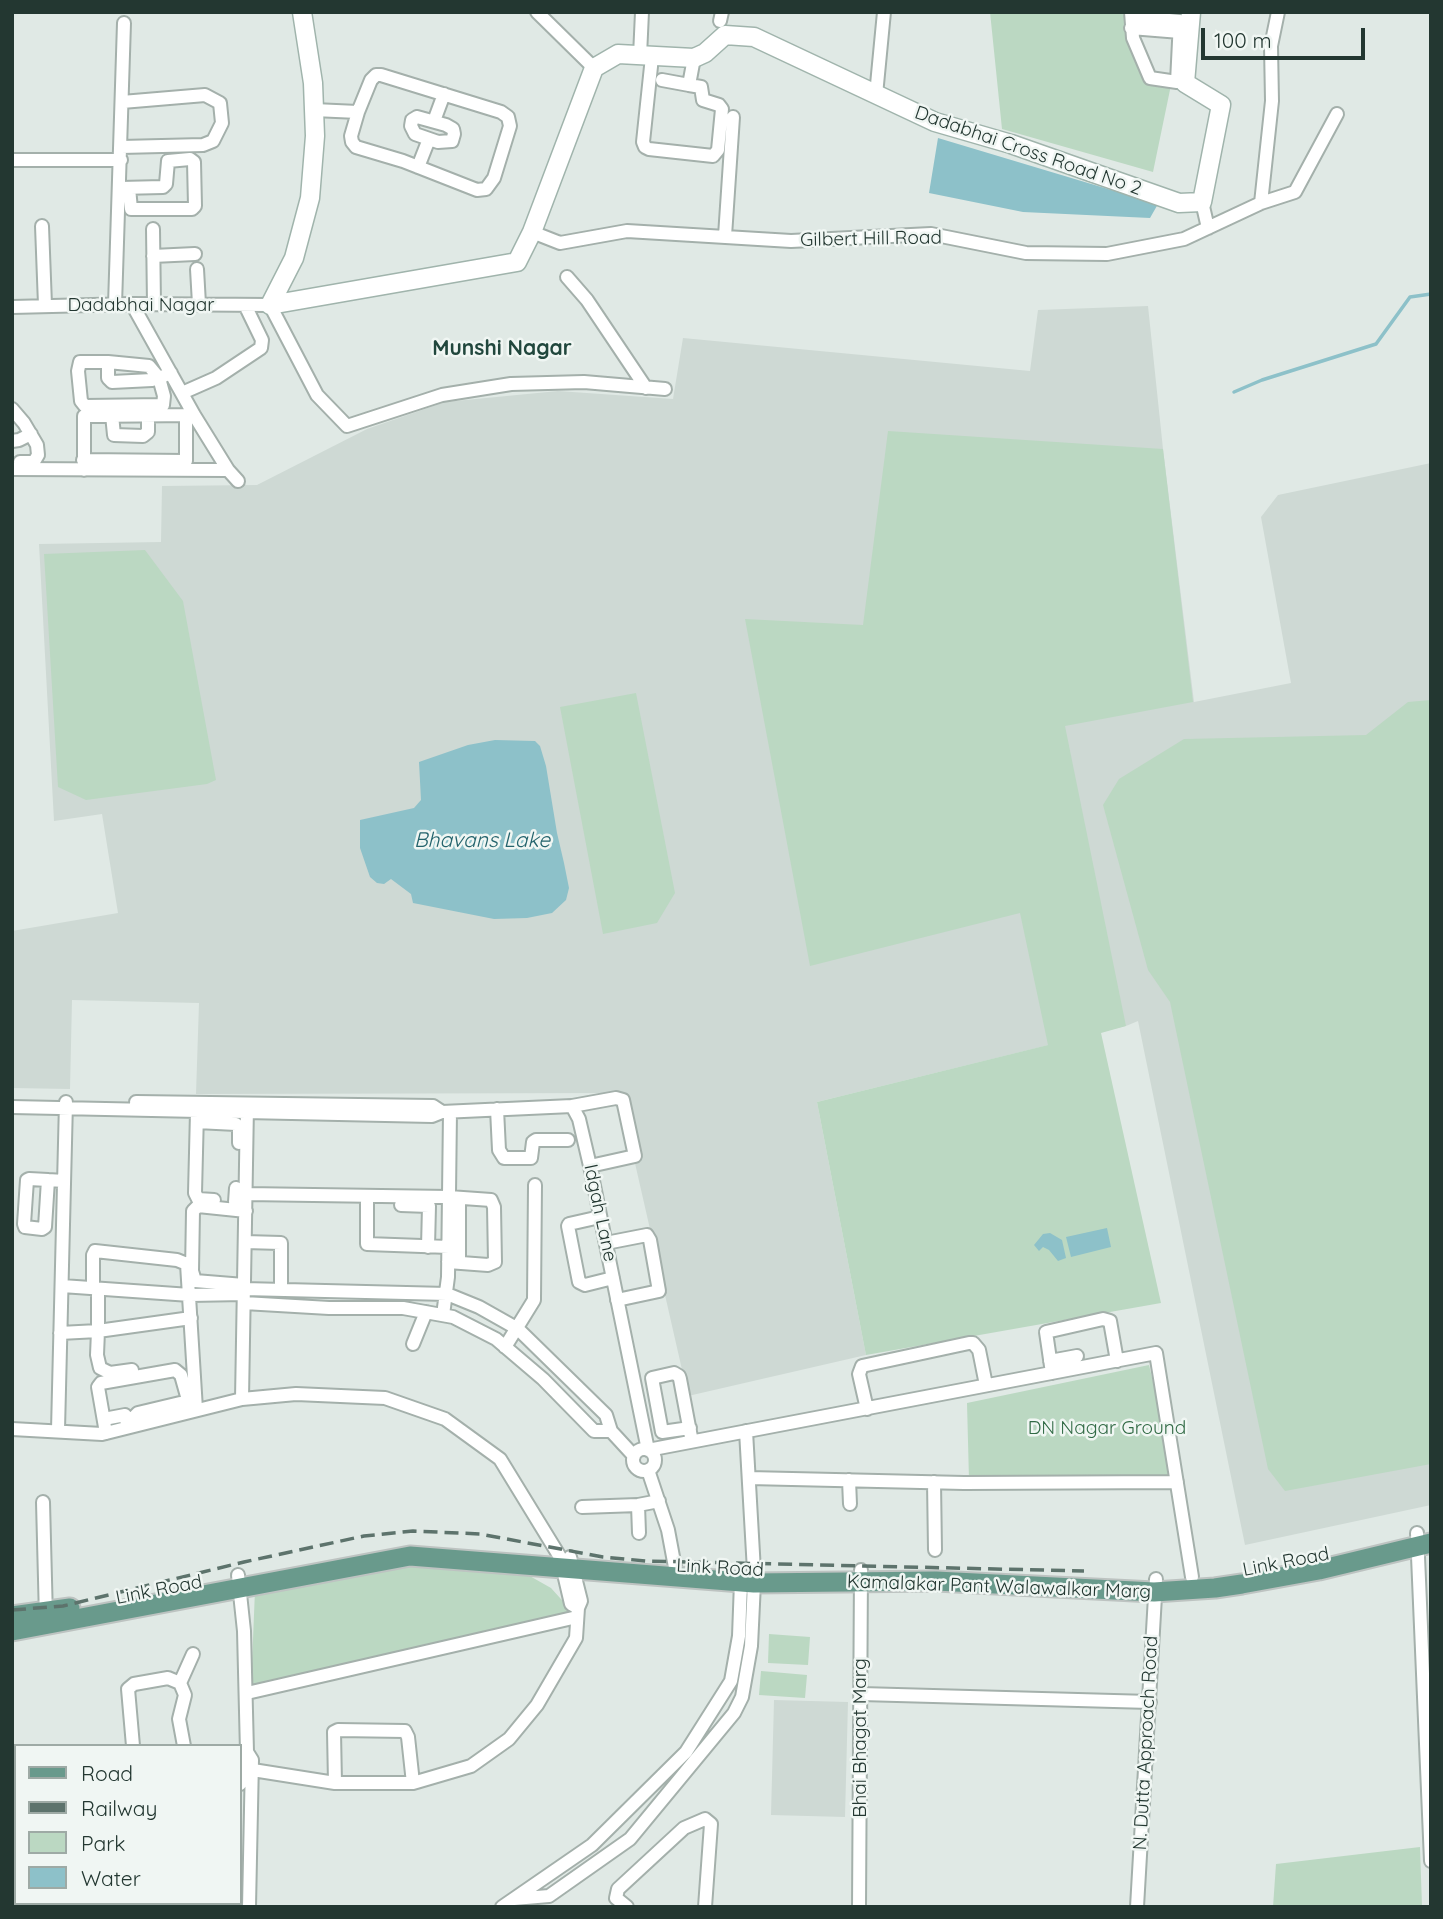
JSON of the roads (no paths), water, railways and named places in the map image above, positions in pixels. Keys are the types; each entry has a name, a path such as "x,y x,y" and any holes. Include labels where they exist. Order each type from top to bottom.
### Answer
{"main road":[{"name":"Kamalakar Pant Walawalkar Marg","path":"566,1563 750,1579 861,1576 936,1581 1215,1588 1241,1578 1319,1570 1424,1538"},
{"name":"Link Road","path":"12,1631 46,1618 239,1581 410,1544 566,1563"},
{"name":"Link Road","path":"1155,1586 1192,1577 1241,1578"},
{"name":"Link Road","path":"12,1616 46,1618"}],"street":[{"path":"270,305 294,258 310,198 315,136 313,83 302,12"},
{"path":"537,12 594,68"},
{"path":"642,12 646,56 645,147 713,156 717,154 722,108 703,100 701,87 687,80 662,80"},
{"path":"876,95 884,12"},
{"path":"1130,12 1137,17 1149,15 1177,21 1177,81 1150,79 1131,28 1130,12"},
{"path":"1261,203 1272,101 1271,46 1278,12"},
{"path":"1131,28 1177,21"},
{"path":"1177,21 1185,83 1221,105 1202,202 1208,228"},
{"path":"115,305 124,188 121,154 124,23"},
{"name":"Dadabhai Cross Road No 2","path":"691,58 705,52 726,35 754,37 935,122 1011,144 1179,203 1202,202"},
{"path":"270,305 517,262 532,232 594,68 618,54 691,58 687,80"},
{"path":"376,75 444,93 501,112 508,117 510,126 494,178 486,189 477,190 356,147 352,142 351,135 358,111 371,79 376,75"},
{"path":"434,121 444,93"},
{"path":"12,160 121,154 203,145 214,141 222,123 220,103 205,95 122,102"},
{"path":"314,110 358,111"},
{"name":"Gilbert Hill Road","path":"532,232 559,243 627,231 791,241 931,234 1026,253 1107,254 1184,239 1261,203 1295,192 1337,114"},
{"path":"417,117 453,129 452,141 447,143 429,139 415,134 411,126 412,120 417,117"},
{"path":"725,236 733,117"},
{"path":"418,167 429,139"},
{"path":"190,159 194,162 192,209 131,209 124,188 163,187 166,184 168,161 190,159"},
{"path":"42,226 45,305"},
{"path":"153,229 154,304"},
{"path":"153,256 195,254"},
{"path":"197,269 198,304"},
{"path":"567,277 587,300 646,388"},
{"path":"132,304 165,376 163,405 85,406 81,401 78,366 83,361 146,365 165,376 182,393 190,415 238,481"},
{"path":"182,393 216,378 261,348 262,340 245,305"},
{"path":"270,305 317,396 347,426 442,395 511,384 584,382 665,389"},
{"name":"Dadabhai Nagar","path":"12,307 270,305"},
{"path":"108,362 108,378 112,382 165,376"},
{"path":"112,415 113,434 124,436 146,435 148,415"},
{"path":"83,465 84,416 190,415"},
{"path":"187,466 190,415"},
{"path":"12,462 33,462 38,454 37,445 31,435 15,418"},
{"path":"12,440 31,435"},
{"path":"12,469 83,465 187,466 228,470"},
{"path":"191,1112 247,1108 384,1110 433,1106 446,1112 572,1106 616,1098 623,1100 635,1156 590,1166"},
{"path":"12,1101 191,1112 229,1118 239,1128 239,1143"},
{"path":"12,1107 66,1105"},
{"path":"58,1430 66,1105"},
{"name":"Idgah Lane","path":"572,1106 579,1119 600,1217 610,1242 648,1450"},
{"path":"229,1118 247,1108"},
{"path":"242,1399 245,1242 242,1199 247,1108"},
{"path":"497,1109 501,1157 531,1158 533,1142 536,1140 568,1140"},
{"path":"191,1112 194,1193 198,1199 367,1200 454,1197 491,1200 495,1262 488,1265 454,1262"},
{"path":"443,1315 454,1262 454,1197 446,1112"},
{"path":"48,1180 64,1181"},
{"path":"505,1347 534,1300 535,1185"},
{"path":"454,1197 449,1247 454,1262"},
{"path":"242,1199 198,1206 193,1211 192,1271 195,1281 290,1306 402,1308 453,1317 485,1333 505,1347 543,1378 594,1431 611,1431"},
{"path":"367,1200 367,1244 449,1247"},
{"path":"367,1200 429,1206 428,1247"},
{"path":"600,1217 568,1226 579,1282 585,1285 617,1278"},
{"path":"617,1259 610,1242 647,1235 659,1292 621,1299"},
{"path":"245,1242 281,1243 290,1306"},
{"path":"190,1411 193,1363 187,1264 183,1261 95,1251 97,1355 100,1367 110,1373 193,1363"},
{"path":"62,1286 190,1294 286,1289 447,1294 480,1307 518,1329 606,1415 611,1431 634,1456 635,1466 641,1470 648,1470 654,1465 655,1458 648,1450"},
{"path":"329,1290 329,1308"},
{"path":"413,1344 426,1312"},
{"path":"61,1334 191,1318"},
{"path":"1056,1366 1046,1332 1103,1319 1110,1321 1117,1361"},
{"path":"867,1409 859,1374 862,1366 967,1343 973,1343 979,1350 986,1385"},
{"path":"1056,1366 1117,1361 1156,1353 1192,1577"},
{"path":"691,1435 679,1376 674,1373 652,1378 662,1432 691,1435 746,1431 986,1385 1056,1366 1077,1356"},
{"path":"118,1425 99,1387 101,1384 175,1370 181,1375 190,1411"},
{"path":"12,1429 58,1430 118,1425 166,1412 190,1411 242,1399 296,1394 385,1398 444,1419 500,1459 566,1563 581,1601 577,1613 576,1638 537,1705 509,1740 471,1766 413,1783 335,1783 244,1769"},
{"path":"514,1899 549,1896 630,1839 734,1713 742,1697 751,1646 746,1431"},
{"path":"634,1456 642,1450 691,1435"},
{"path":"648,1470 668,1530 676,1572"},
{"path":"749,1478 934,1482 1177,1482"},
{"path":"849,1480 850,1504"},
{"path":"934,1482 935,1550"},
{"path":"582,1507 638,1506 659,1501"},
{"path":"43,1502 46,1618"},
{"path":"638,1506 639,1533"},
{"path":"1424,1538 1431,1861"},
{"name":"Bhai Bhagat Marg","path":"859,1907 861,1576"},
{"path":"502,1907 592,1845 686,1752 731,1681 750,1579"},
{"path":"239,1581 247,1693 247,1752 252,1760 244,1769 248,1907"},
{"name":"N. Dutta Approach Road","path":"1137,1907 1155,1586"},
{"path":"247,1693 577,1613"},
{"path":"180,1683 193,1654"},
{"path":"132,1744 128,1689 134,1684 168,1678 180,1683 185,1695 178,1719 184,1744"},
{"path":"303,1680 307,1694"},
{"path":"861,1694 1150,1702"},
{"path":"335,1783 334,1732 338,1730 405,1731 413,1783"},
{"path":"627,1907 616,1898 618,1889 684,1828 705,1819 711,1824 705,1907"},
{"path":"129,1907 162,1905"}],"water":[{"path":"938,138 1158,204 1150,218 1023,212 929,193"},
{"name":"Bhavans Lake","path":"495,740 535,741 540,746 569,888 566,900 552,913 527,918 494,919 413,903 411,894 391,879 384,884 377,883 370,877 360,848 360,820 414,808 421,800 419,762 468,745"},
{"path":"1107,1228 1111,1247 1071,1257 1066,1237"},
{"path":"1050,1233 1062,1240 1066,1258 1058,1261 1049,1250 1043,1247 1039,1251 1034,1245 1043,1234"}],"waterway":[{"path":"1234,392 1262,380 1376,344 1410,297 1431,294"}],"railway":[{"path":"12,1610 63,1606 364,1536 413,1531 480,1534 603,1557 646,1561 1084,1571"}],"district":[{"name":"Munshi Nagar","path":"502,349"}],"park label":[{"name":"DN Nagar Ground","path":"1107,1428"}]}
